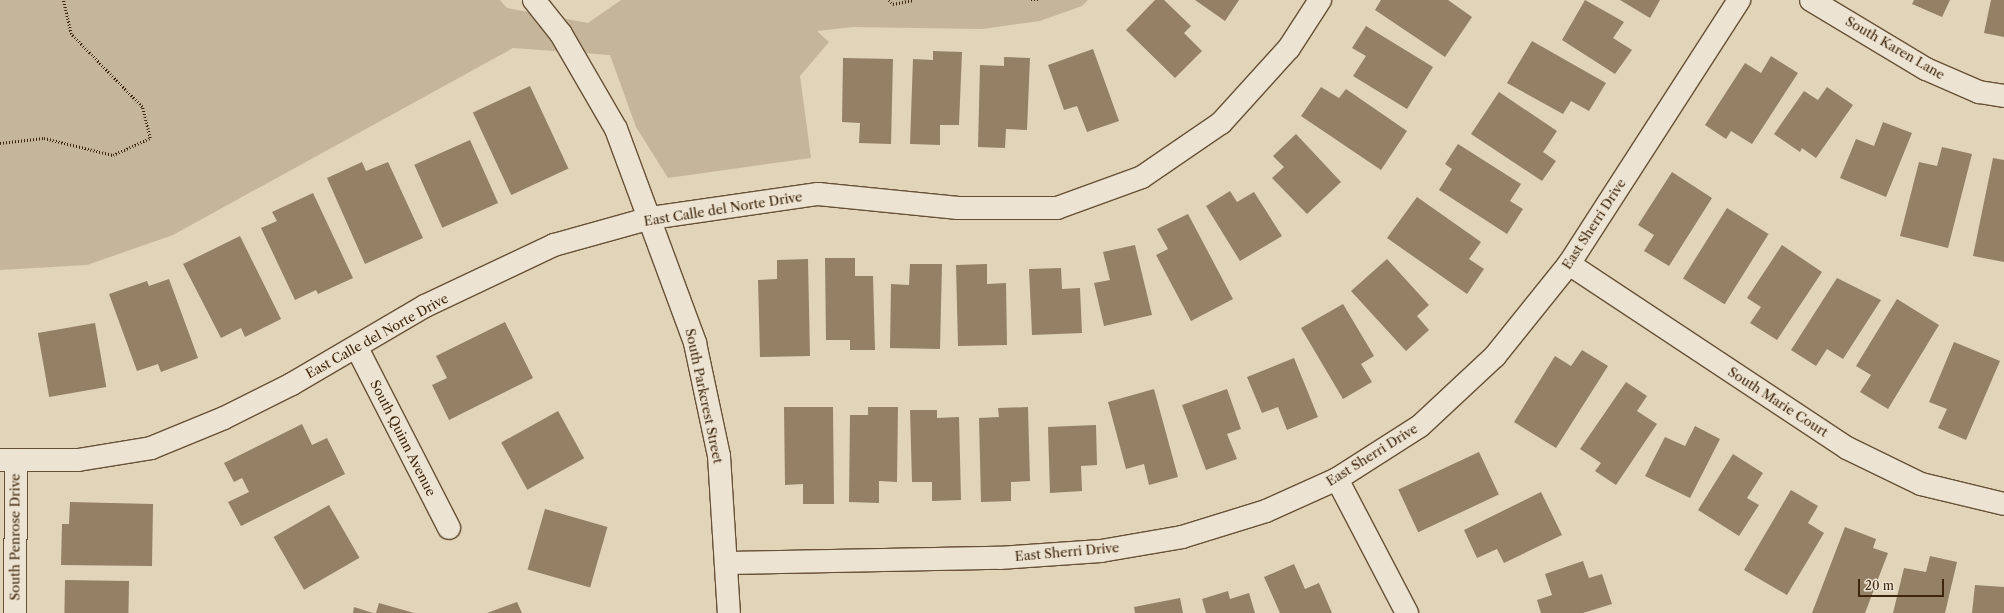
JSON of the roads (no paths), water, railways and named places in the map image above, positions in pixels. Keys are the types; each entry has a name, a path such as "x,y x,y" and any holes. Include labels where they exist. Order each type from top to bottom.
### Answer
{"street":[{"name":"South Parkcrest Street","path":"534,0 561,34 616,129 651,218 695,343 719,456 729,563 730,613"},
{"name":"East Calle del Norte Drive","path":"8,461 78,460 151,448 224,418 357,348 425,306 554,245 651,218 818,194 958,208 1057,208 1142,177 1221,123 1289,48 1320,0"},
{"name":"East Sherri Drive","path":"729,563 999,558 1101,551 1182,537 1228,523 1266,511 1336,479 1420,426 1495,356 1569,264 1739,0"},
{"name":"South Karen Lane","path":"1811,0 1926,69 1979,92 2004,96"},
{"name":"South Marie Court","path":"1569,264 1847,448 1922,484 2004,504"},
{"name":"South Quinn Avenue","path":"357,348 449,528"},
{"name":"South Penrose Drive","path":"8,461 15,613"},
{"path":"1336,479 1407,613"}]}
